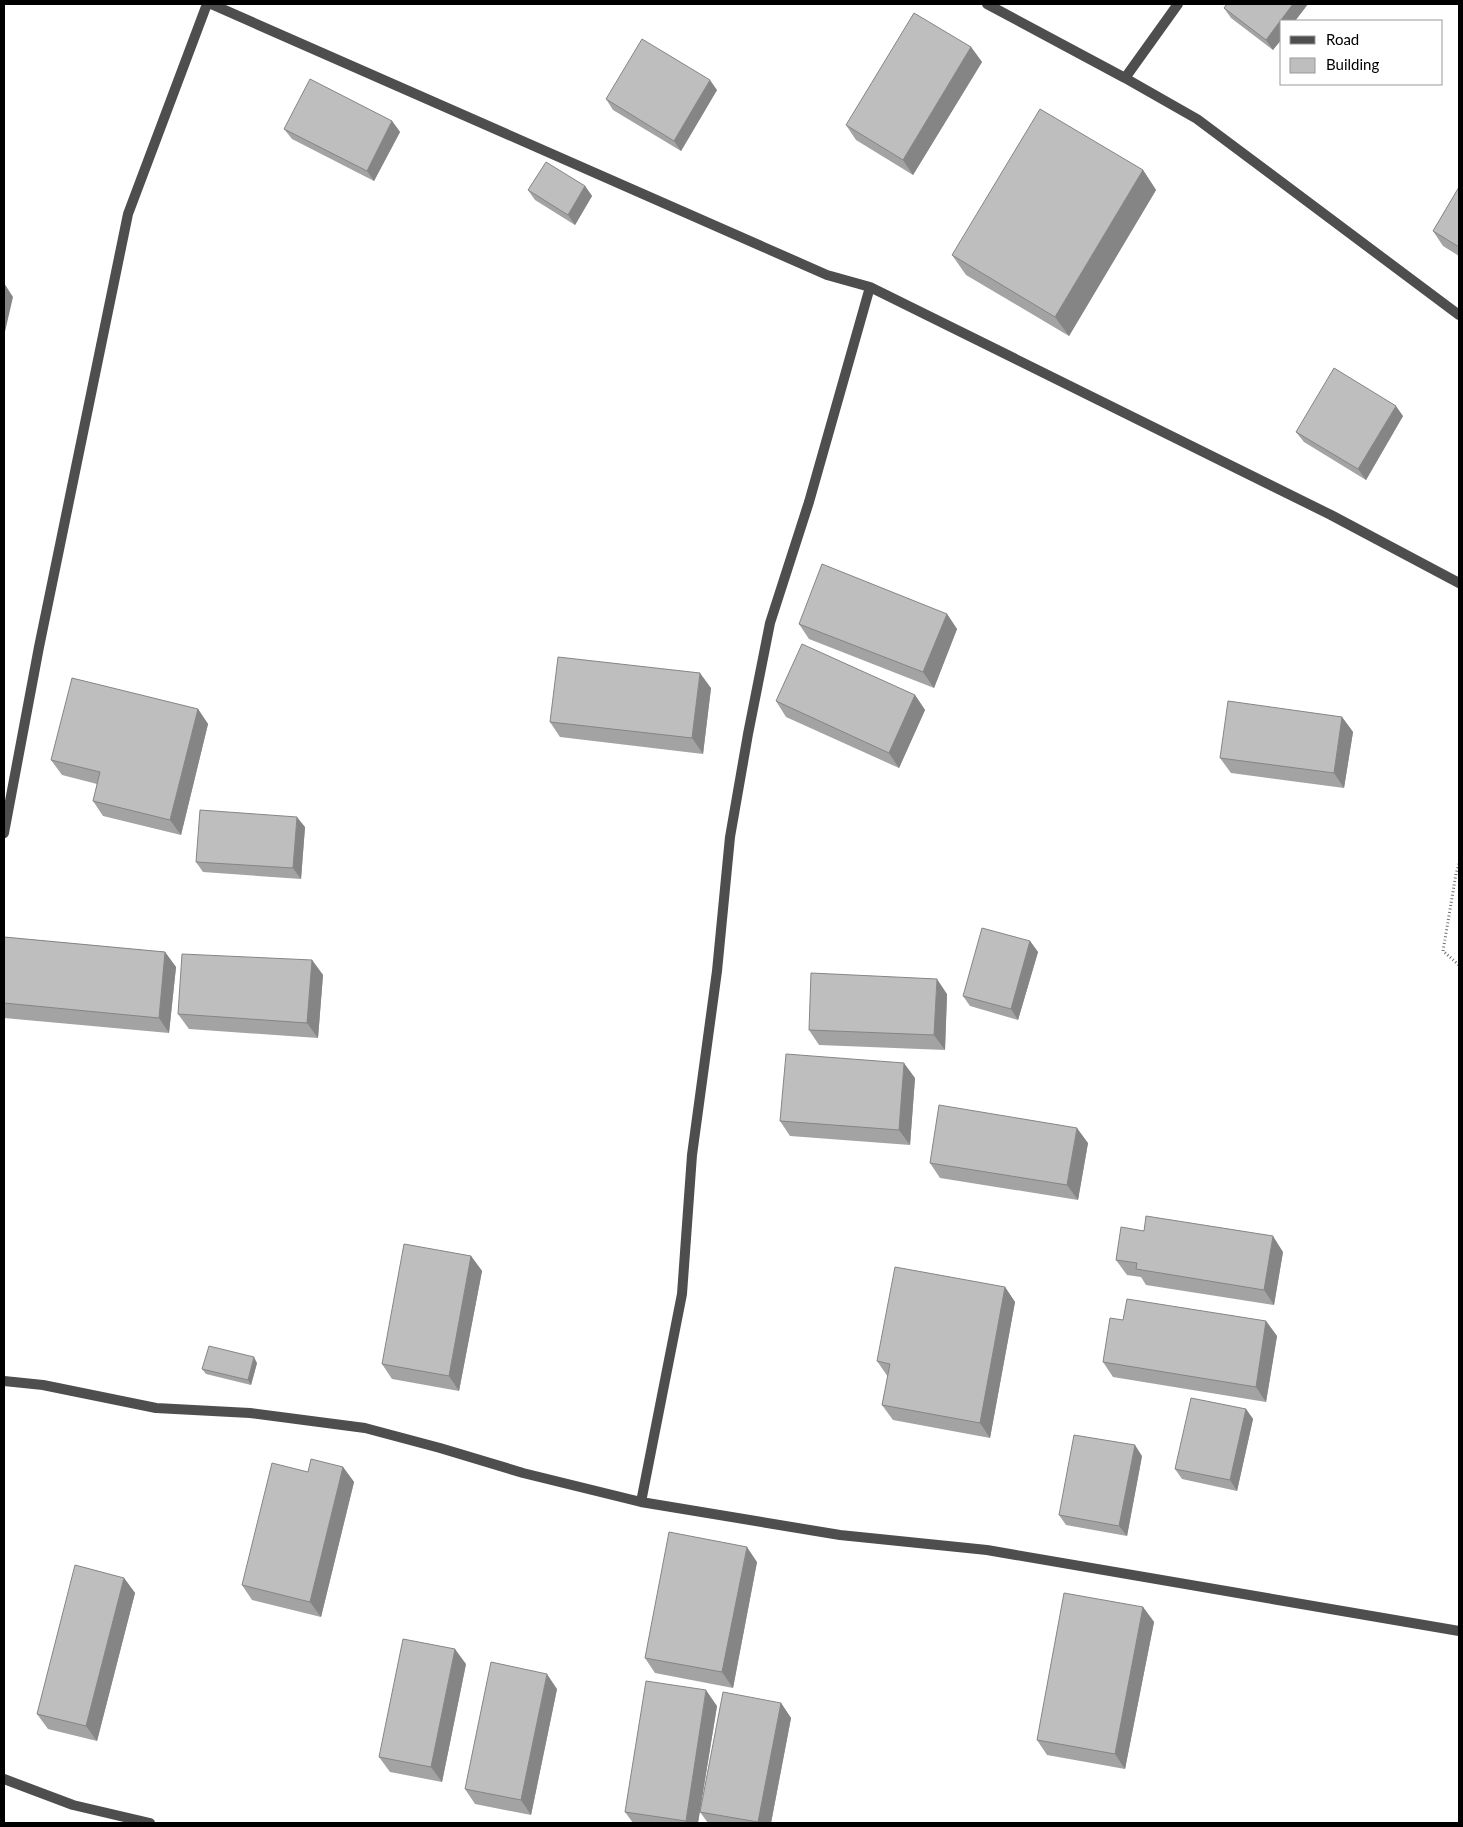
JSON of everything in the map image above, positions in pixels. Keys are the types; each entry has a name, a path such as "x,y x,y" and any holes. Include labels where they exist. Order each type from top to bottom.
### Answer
{"street":[{"path":"4,834 39,647 128,214 207,4"},
{"path":"212,4 827,275 870,287 1330,515 1459,582"},
{"path":"987,4 1197,119 1459,315"},
{"path":"1125,78 1178,4"},
{"path":"641,1502 682,1294 692,1155 717,971 730,837 750,725 770,623 809,502 870,287"},
{"path":"4,1381 43,1385 156,1408 250,1413 365,1428 523,1473 641,1502 840,1535 987,1550 1459,1631"},
{"path":"4,1779 73,1805 150,1823"}],"path":[{"path":"1459,864 1442,951 1459,965"}],"building":[{"path":"1227,4 1293,4 1266,40 1224,8"},
{"path":"914,13 971,47 903,160 846,125"},
{"path":"642,39 710,80 674,141 606,99"},
{"path":"310,79 392,121 367,171 284,129"},
{"path":"1040,109 1143,170 1055,317 952,255"},
{"path":"546,162 585,186 568,215 528,190"},
{"path":"1459,187 1459,247 1433,231"},
{"path":"1334,368 1396,406 1358,469 1296,432"},
{"path":"822,564 947,614 923,672 799,624"},
{"path":"802,644 915,695 889,753 776,701"},
{"path":"558,657 700,673 692,738 550,722"},
{"path":"72,678 198,709 170,820 93,801 100,772 51,760"},
{"path":"1228,701 1342,717 1334,773 1220,758"},
{"path":"200,810 297,817 293,868 196,862"},
{"path":"982,928 1030,941 1011,1009 963,996"},
{"path":"4,937 165,952 159,1018 4,1003"},
{"path":"182,954 312,960 307,1023 178,1014"},
{"path":"811,973 937,979 934,1035 809,1030"},
{"path":"786,1054 904,1063 899,1130 780,1121"},
{"path":"939,1105 1077,1128 1067,1185 930,1163"},
{"path":"1146,1216 1273,1236 1264,1290 1136,1269 1137,1263 1116,1260 1121,1227 1144,1231"},
{"path":"404,1244 471,1256 449,1376 382,1364"},
{"path":"895,1267 1005,1287 980,1423 882,1405 890,1364 877,1361"},
{"path":"1127,1299 1266,1321 1256,1387 1103,1362 1110,1318 1123,1320"},
{"path":"209,1346 254,1357 248,1380 202,1369"},
{"path":"1191,1398 1246,1409 1230,1480 1175,1469"},
{"path":"1074,1435 1135,1445 1119,1526 1059,1515"},
{"path":"311,1459 343,1467 310,1602 242,1585 272,1463 308,1472"},
{"path":"669,1532 747,1547 722,1672 645,1658"},
{"path":"75,1565 124,1578 86,1726 37,1714"},
{"path":"1064,1593 1143,1607 1115,1754 1037,1740"},
{"path":"403,1639 455,1649 431,1767 379,1757"},
{"path":"491,1662 547,1674 521,1800 465,1789"},
{"path":"646,1681 706,1690 686,1821 625,1812"},
{"path":"723,1692 781,1703 758,1822 700,1812"}]}
